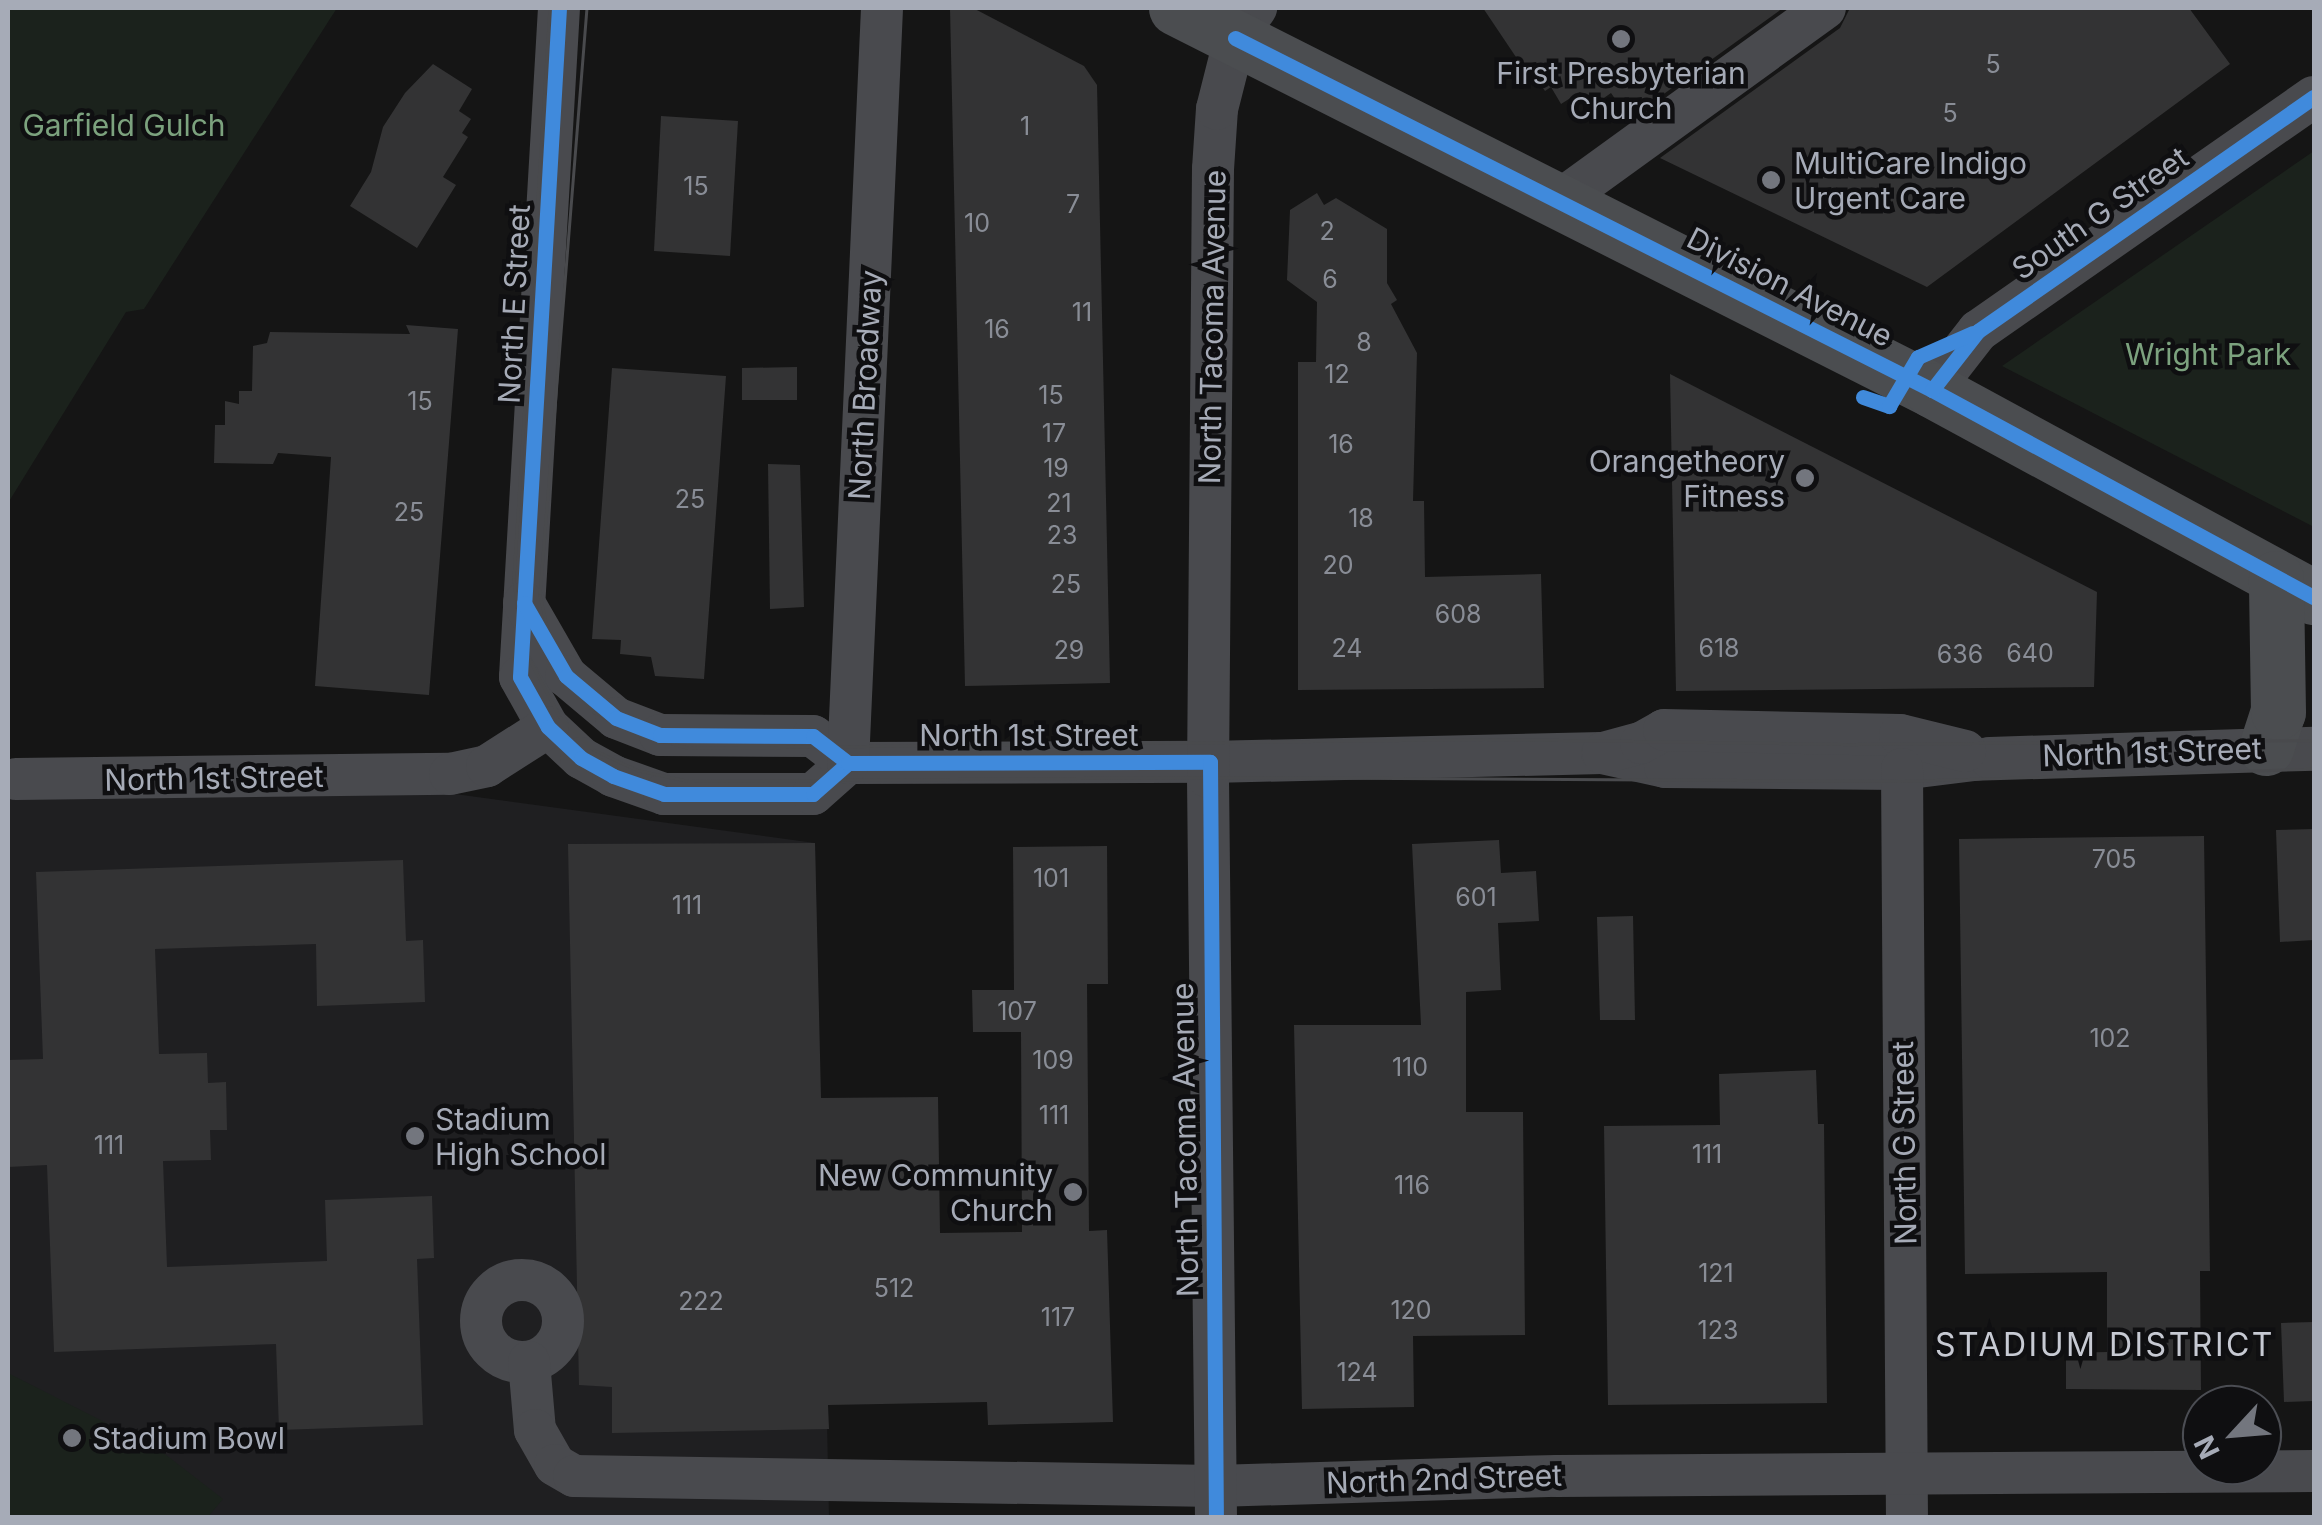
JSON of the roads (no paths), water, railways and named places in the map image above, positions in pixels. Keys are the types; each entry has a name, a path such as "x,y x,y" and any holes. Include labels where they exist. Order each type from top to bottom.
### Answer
{"main road":[{"name":"Division Avenue","path":"1176,8 1246,23 1560,200 1932,390 2295,588"},
{"path":"2290,748 2278,712 2295,588"}],"street":[{"name":"North E Street","path":"548,727 520,677 558,8"},
{"name":"North Broadway","path":"848,763 882,8"},
{"path":"1560,200 1825,8"},
{"name":"North Tacoma Avenue","path":"1216,1502 1210,762 1213,169 1217,108 1246,23"},
{"name":"South G Street","path":"1932,390 1978,331 2314,97"},
{"path":"524,603 566,676 616,718 660,735 814,736 848,763 813,794 664,794 613,776 581,758 548,727"},
{"name":"North 1st Street","path":"16,779 450,774 487,766 548,727"},
{"name":"North 1st Street","path":"848,763 1210,762 1602,753 1641,743 1664,730 1900,735 1990,758"},
{"name":"North 1st Street","path":"1602,753 1664,767 1902,769 1990,758 2290,748"},
{"name":"North G Street","path":"1902,769 1907,1518"},
{"name":"North 2nd Street","path":"529,1362 534,1430 556,1465 574,1476 1216,1502 1557,1476 2314,1472"}],"tram line":[{"path":"550,8 514,579 522,645 560,717 594,750 637,770 688,781 1208,777 1902,781 2314,769"},
{"path":"587,8 540,595 557,669 594,712 635,732 688,748 1485,739 1856,744 2314,740"}],"place":[{"name":"First Presbyterian Church","path":"1621,39"},
{"name":"MultiCare Indigo Urgent Care","path":"1771,180"},
{"name":"Orangetheory Fitness","path":"1805,478"},
{"name":"Stadium High School","path":"415,1136"},
{"name":"New Community Church","path":"1073,1192"},
{"name":"Stadium Bowl","path":"72,1438"}],"district":[{"name":"STADIUM DISTRICT","path":"2105,1345"}],"park label":[{"name":"Garfield Gulch","path":"124,125"},
{"name":"Wright Park","path":"2208,354"}]}
